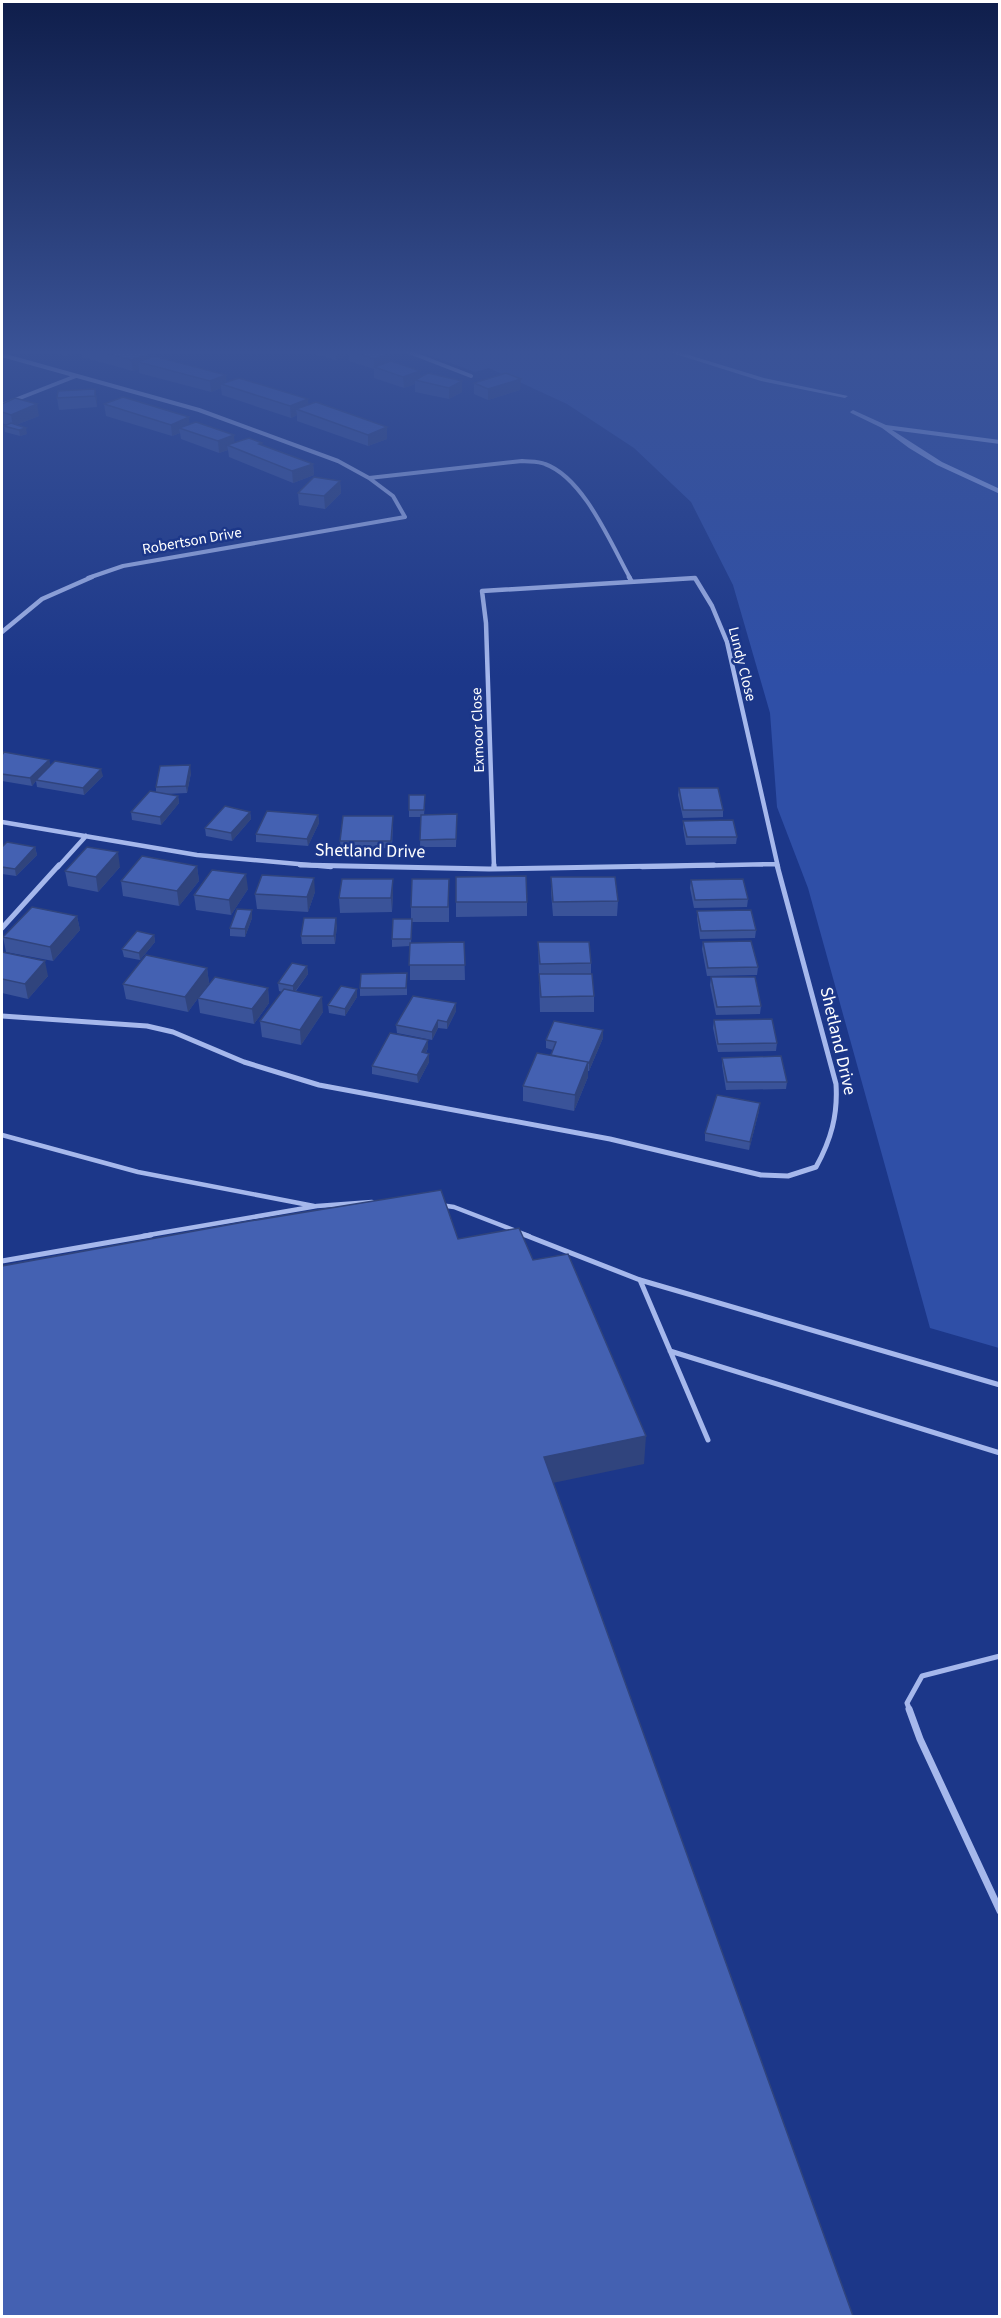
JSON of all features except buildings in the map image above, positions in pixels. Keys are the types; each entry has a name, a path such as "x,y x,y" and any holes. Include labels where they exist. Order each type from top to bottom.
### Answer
{"street":[{"path":"338,460 369,478 522,461 547,465 561,473 590,505 632,582"},
{"name":"Robertson Drive","path":"2,632 42,597 96,574 123,566 405,518 393,496 369,478"},
{"name":"Lundy Close","path":"482,591 695,578 712,606 728,642 777,864"},
{"name":"Exmoor Close","path":"482,591 486,623 494,868"},
{"name":"Shetland Drive","path":"2,822 220,858 315,866 494,868 777,864 836,1084 838,1104 835,1124 828,1145 816,1167 800,1174 781,1177 761,1175 610,1139 319,1085 244,1062 173,1032 147,1026 2,1016"},
{"path":"2,928 86,836"}],"lane":[{"path":"2,1135 138,1172 316,1206"},
{"path":"2,1261 316,1206 384,1201"},
{"path":"432,1203 454,1207 640,1280 732,1305 999,1385"},
{"path":"640,1280 708,1440"},
{"path":"670,1351 999,1453"},
{"path":"999,1656 922,1676 907,1704 920,1739 999,1911"}],"shaded area":[{"path":"647,460 999,460 999,1348 930,1328 808,888 777,807 770,713 733,585 691,502"}],"waterway":[{"path":"933,460 1000,492"}]}
